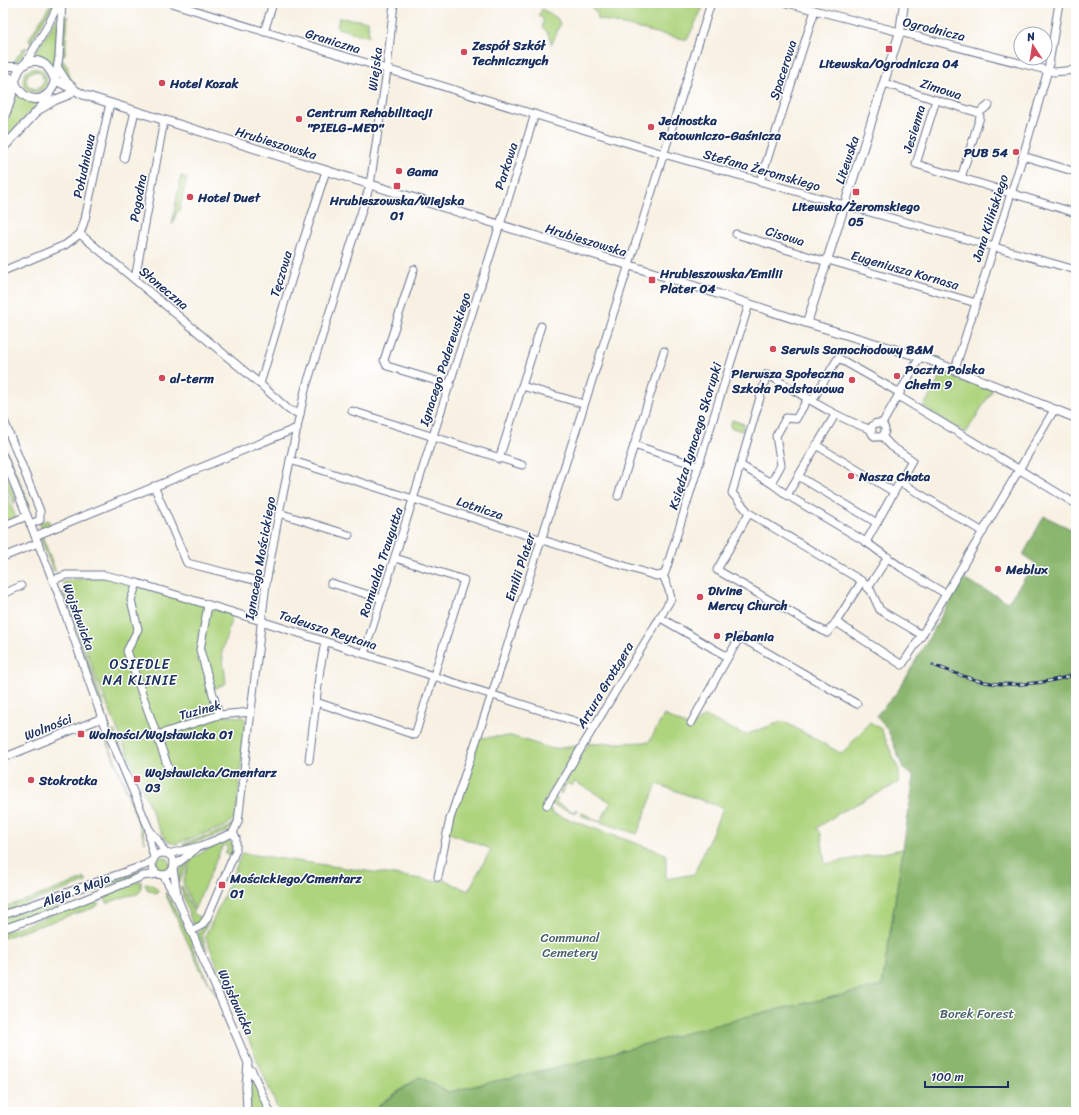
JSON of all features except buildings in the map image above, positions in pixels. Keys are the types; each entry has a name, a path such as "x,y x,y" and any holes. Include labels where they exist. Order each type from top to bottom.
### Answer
{"main road":[{"name":"Litewska","path":"807,323 900,32 904,3"},
{"path":"3,119 11,100 18,73 24,65 35,61 43,63 51,71 55,80 53,88 47,99 3,148"},
{"path":"3,77 7,82 11,100"},
{"path":"55,80 82,94"},
{"path":"15,82 20,92 28,98 40,99 49,94 82,94"},
{"path":"37,111 55,100 70,94"},
{"name":"Hrubieszowska","path":"82,94 807,323 920,357 1076,418"}],"street":[{"path":"3,66 24,65 61,3"},
{"path":"55,80 58,68 61,3"},
{"name":"Graniczna","path":"171,3 179,4 264,32 535,114"},
{"path":"264,32 273,3"},
{"name":"Wiejska","path":"370,185 387,70 394,3"},
{"name":"Emilii Plater","path":"438,877 450,819 492,694 629,266 711,3"},
{"name":"Ogrodnicza","path":"787,3 1054,72 1076,70"},
{"name":"Jana Kilińskiego","path":"955,370 993,246 1023,156 1048,70 1059,3"},
{"name":"Spacerowa","path":"760,182 814,10"},
{"path":"58,68 68,82 82,94"},
{"path":"3,72 15,82"},
{"name":"Zimowa","path":"884,83 978,113"},
{"name":"Jesienna","path":"936,100 916,164 961,178"},
{"name":"Południowa","path":"80,234 85,219 110,103"},
{"path":"989,105 978,113 980,117 961,178 1076,213"},
{"path":"124,158 135,111"},
{"name":"Stefana Żeromskiego","path":"535,114 760,182 1076,270"},
{"name":"Parkowa","path":"500,226 535,114"},
{"name":"Pogodna","path":"135,279 164,120"},
{"path":"1023,156 1076,172"},
{"name":"Tęczowa","path":"260,384 326,171"},
{"name":"Ignacego Mościckiego","path":"233,833 238,822 266,583 290,460 308,383 370,185"},
{"name":"Ignacego Paderewskiego","path":"413,499 500,226"},
{"path":"3,271 65,245 80,234"},
{"name":"Słoneczna","path":"80,234 260,384 289,410 300,414"},
{"name":"Cisowa","path":"736,234 828,261"},
{"name":"Eugeniusza Kornasa","path":"828,261 976,303"},
{"path":"414,269 384,360 387,366 450,385"},
{"name":"Księdza Ignacego Skorupki","path":"663,575 665,573 749,304"},
{"path":"499,459 541,326"},
{"path":"618,496 664,351"},
{"path":"882,424 920,357"},
{"path":"771,483 780,465 776,436 786,418 796,419 838,358 1076,504"},
{"path":"872,430 857,425 835,414 766,374 732,492 749,513 862,581 871,591 880,610 922,636"},
{"path":"522,386 584,404"},
{"path":"836,622 902,665 922,636 1054,410"},
{"path":"352,411 499,459 522,465"},
{"path":"787,495 835,414"},
{"path":"3,418 40,511 40,520 30,524"},
{"path":"866,542 912,460 891,446 882,436 875,436 872,430 874,424 882,424"},
{"path":"882,424 885,430 882,436"},
{"path":"3,557 37,539 154,486 297,428"},
{"path":"816,445 894,492"},
{"path":"634,446 698,466"},
{"name":"Wojsławicka","path":"3,456 53,580 102,718 149,829 166,853"},
{"name":"Lotnicza","path":"290,460 656,576 663,575"},
{"path":"740,465 866,542 902,568 946,594"},
{"path":"798,476 877,523"},
{"path":"900,482 983,532"},
{"path":"154,486 187,563 266,583"},
{"name":"Romualda Traugutta","path":"364,654 413,499"},
{"path":"279,513 348,535"},
{"path":"749,513 717,570 827,633 836,622 862,581"},
{"path":"3,526 27,516"},
{"path":"868,588 888,557"},
{"path":"316,702 415,735 464,580 395,558"},
{"name":"Tadeusza Reytana","path":"53,580 66,575 104,575 137,583 594,727"},
{"name":"Artura Grottgera","path":"547,805 671,599 663,575"},
{"path":"137,583 131,600 138,629 127,651 168,767"},
{"path":"331,583 382,599"},
{"path":"3,594 21,586"},
{"path":"208,605 200,650 219,715"},
{"path":"659,617 728,657"},
{"path":"691,723 740,637 857,704"},
{"path":"309,760 325,642"},
{"name":"Tuzinek","path":"157,735 219,715 251,712"},
{"name":"Wolności","path":"3,758 102,718"},
{"name":"Wojsławicka","path":"149,829 153,859"},
{"path":"191,931 202,924 207,918 236,850 236,838 233,833 200,846 156,855 153,859 153,868 160,874 170,872 200,846"},
{"path":"166,853 173,859 173,868"},
{"name":"Aleja 3 Maja","path":"3,915 145,865 153,859"},
{"name":"Wojsławicka","path":"173,868 178,900"},
{"name":"Wojsławicka","path":"160,874 178,900 245,1054 248,1069 252,1071 270,1112"},
{"name":"Aleja 3 Maja","path":"3,929 63,908 143,876 160,874"},
{"path":"247,1112 246,1086 248,1069"}],"green space":[{"path":"51,3 54,3 30,43 29,39"},
{"path":"591,3 705,3 687,40 598,19 597,13 590,6"},
{"path":"542,9 557,18 560,24 552,44 547,33 542,27 543,20 539,15"},
{"path":"59,16 54,69 46,61 32,58"},
{"path":"68,16 65,54 62,56 65,17"},
{"path":"339,18 368,21 369,37 337,28"},
{"path":"27,47 21,58 12,64 23,49"},
{"path":"62,60 67,66 72,84 62,69"},
{"path":"32,68 42,70 47,78 46,85 43,89 31,91 26,88 23,82 25,73","holes":["35,71 41,73 44,80 41,87 35,89 29,87 26,82 28,75"]},
{"path":"17,93 40,101 3,141 3,127 11,112"},
{"path":"181,176 187,178 179,211 177,211 172,224"},
{"path":"942,373 948,374 968,383 993,389 966,433 923,407"},
{"path":"732,420 744,424 742,431 730,427"},
{"path":"3,441 30,507 28,508 3,446"},
{"path":"3,467 16,498 14,504 3,477"},
{"path":"3,484 16,518 3,524"},
{"name":"Borek Forest","path":"1044,516 1073,530 1076,527 1076,1112 430,1112 428,1107 405,1112 377,1112 380,1105 420,1077 448,1092 579,1062 753,1015 882,986 914,777 903,768 888,730 876,716 898,691 963,579 1008,602 1035,563 1023,555"},
{"path":"48,520 51,526 42,529 39,523"},
{"path":"42,536 56,572 53,570 41,539"},
{"path":"104,575 233,613 222,652 226,683 212,690 219,715 243,717 246,721 236,816 226,826 175,844 166,840 157,824 97,680 63,582"},
{"path":"64,592 104,707 102,707 62,593"},
{"name":"Communal Cemetery","path":"664,715 689,727 705,716 745,735 783,721 842,754 870,722 881,729 899,770 898,783 839,813 817,828 821,834 825,864 903,849 882,986 753,1015 579,1062 448,1092 419,1077 380,1104 376,1112 279,1112 205,936 242,853 435,881 445,880 468,891 491,849 447,832 477,738 511,736 553,749 577,746 542,805 551,809 551,813 666,854 666,879 694,874 723,808 657,784 637,834 600,822 611,802 575,782 572,786 567,783 561,794 559,792 588,744 649,742"},
{"path":"115,731 132,776 112,732"},
{"path":"105,735 143,830 145,842 121,776 104,736"},
{"path":"554,798 558,799 556,803 574,812 576,809 578,811 574,813 553,805 551,803"},
{"path":"583,813 599,822 582,816 581,814"},
{"path":"235,821 227,832 184,846 183,844 228,828"},
{"path":"227,840 233,844 231,855 225,853 228,847 223,845 194,910 183,882 191,859"},
{"path":"163,857 168,859 170,864 168,869 163,871 158,869 156,864 158,859"},
{"path":"188,861 188,863 179,883 180,871"},
{"path":"138,872 139,874 47,911 3,926 3,918"},
{"path":"86,878 84,880 87,881 84,883 3,912 3,907 30,899"},
{"path":"141,881 141,889 138,894 127,896 110,903 107,903 105,900 107,894"},
{"path":"145,883 151,884 159,891 156,893 147,889"},
{"path":"182,886 194,914 203,919 196,925 192,923 180,887"},
{"path":"166,892 193,942 192,946 207,979 218,997 200,969 165,893"},
{"path":"98,898 98,905 93,908 3,938 3,933"},
{"path":"208,922 202,935 207,951 198,936 199,931"},
{"path":"252,1080 254,1081 266,1112 250,1112 249,1082"}],"railway":[{"path":"933,665 976,680 1000,684 1026,684 1053,680 1076,674"}],"place":[{"name":"Litewska/Ogrodnicza 04","path":"889,49"},
{"name":"Zespół Szkół Technicznych","path":"464,52"},
{"name":"Hotel Kozak","path":"162,83"},
{"name":"Centrum Rehabilitacji \"PIELG-MED\"","path":"299,119"},
{"name":"Jednostka Ratowniczo-Gaśnicza","path":"651,127"},
{"name":"PUB 54","path":"1016,152"},
{"name":"Gama","path":"399,171"},
{"name":"Hrubieszowska/Wiejska 01","path":"397,186"},
{"name":"Litewska/Żeromskiego 05","path":"856,192"},
{"name":"Hotel Duet","path":"190,197"},
{"name":"Hrubieszowska/Emilii Plater 04","path":"652,280"},
{"name":"Serwis Samochodowy B&M","path":"773,349"},
{"name":"Poczta Polska Chełm 9","path":"897,376"},
{"name":"al-term","path":"162,378"},
{"name":"Pierwsza Społeczna Szkoła Podstawowa","path":"852,380"},
{"name":"Nasza Chata","path":"851,476"},
{"name":"Meblux","path":"998,569"},
{"name":"Divine Mercy Church","path":"700,597"},
{"name":"Plebania","path":"717,636"},
{"name":"Wolności/Wojsławicka 01","path":"81,734"},
{"name":"Wojsławicka/Cmentarz 03","path":"137,779"},
{"name":"Stokrotka","path":"31,780"},
{"name":"Mościckiego/Cmentarz 01","path":"222,885"}],"district":[{"name":"OSIEDLE NA KLINIE","path":"140,672"}]}
